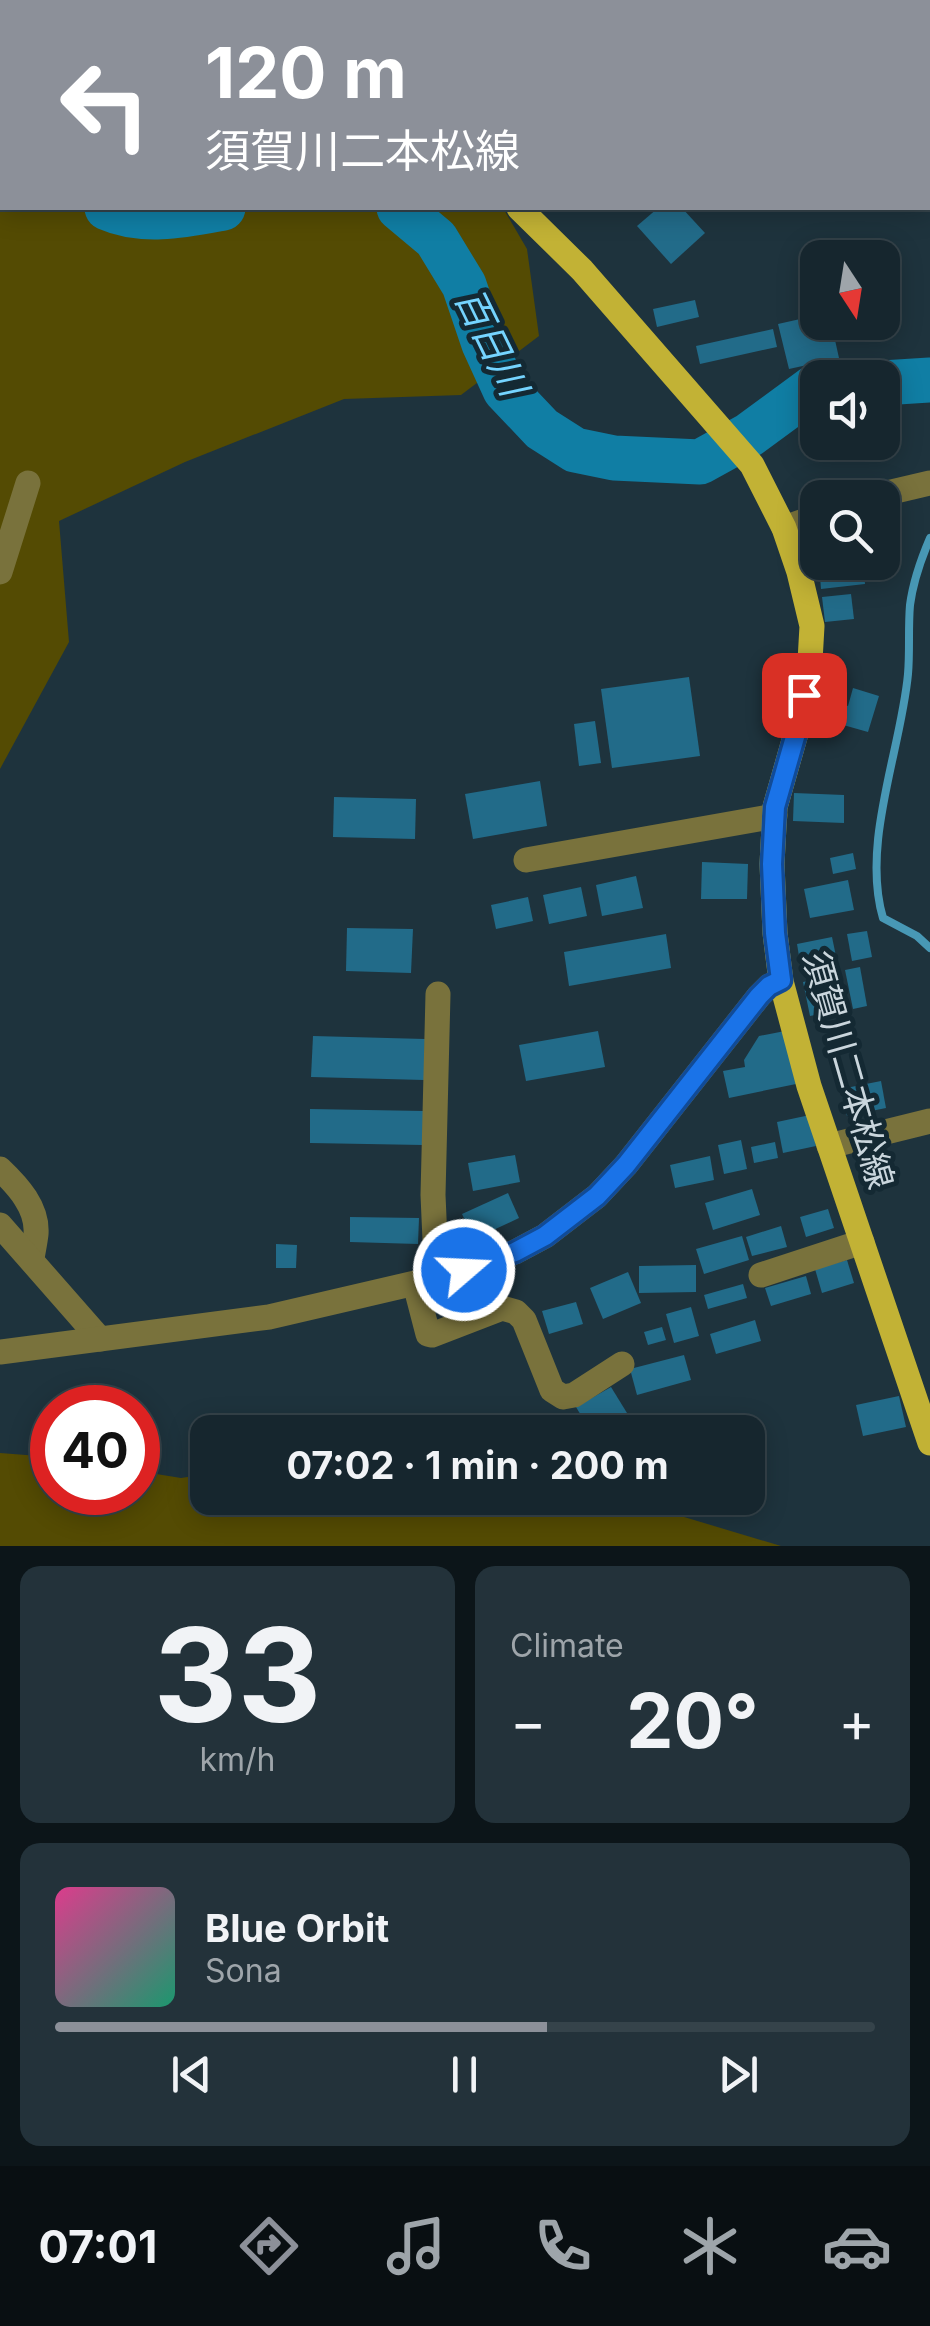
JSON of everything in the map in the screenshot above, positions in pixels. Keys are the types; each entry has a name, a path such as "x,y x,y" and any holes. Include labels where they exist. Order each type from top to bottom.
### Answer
{"main road":[{"name":"須賀川二本松線","path":"521,210 582,270 752,465 784,528 800,572 812,626 810,661 797,730 775,807 772,864 781,980 809,1086 930,1444"}],"street":[{"path":"0,572 28,483"},
{"path":"900,490 930,483"},
{"path":"784,528 800,522"},
{"path":"526,860 775,816"},
{"path":"0,1352 269,1316 415,1284 515,1252 568,1220 597,1196 626,1165 759,996 781,980"},
{"path":"438,994 433,1194 435,1240 445,1276"},
{"path":"829,1146 930,1121"},
{"path":"0,1169 20,1189 32,1212 36,1231 32,1260"},
{"path":"0,1225 100,1340"},
{"path":"761,1276 862,1242"},
{"path":"415,1284 428,1334 502,1308 516,1312 524,1320 552,1390 563,1398 622,1364"}],"shaded area":[{"path":"0,210 504,210 527,249 539,336 461,395 344,399 185,462 59,521 69,642 0,769"},
{"path":"0,1453 30,1455 30,1515 160,1515 160,1475 190,1477 190,1515 677,1515 781,1546 0,1546"}],"building":[{"path":"656,210 684,210 705,233 671,264 637,226"},
{"path":"695,300 699,317 657,327 653,309"},
{"path":"800,319 800,340 835,340 839,358 800,360 800,367 789,369 778,324"},
{"path":"773,329 777,347 700,364 696,346"},
{"path":"820,580 865,580 865,584 821,589"},
{"path":"851,594 854,619 825,622 822,597"},
{"path":"689,677 700,756 612,768 601,689"},
{"path":"853,688 879,696 868,732 822,719 828,700 848,706"},
{"path":"595,721 601,763 579,766 574,724"},
{"path":"540,781 547,826 473,839 465,794"},
{"path":"794,793 844,795 844,823 793,821"},
{"path":"334,797 416,799 415,839 333,837"},
{"path":"853,853 856,869 833,874 830,858"},
{"path":"702,862 748,864 747,899 701,899"},
{"path":"636,876 643,908 602,916 596,885"},
{"path":"848,880 854,910 810,918 804,889"},
{"path":"581,887 587,916 549,924 543,895"},
{"path":"528,897 533,921 496,929 491,905"},
{"path":"347,928 413,929 411,973 346,971"},
{"path":"867,931 872,957 852,961 847,934"},
{"path":"666,934 671,968 569,986 564,952"},
{"path":"832,937 837,961 801,968 797,944"},
{"path":"860,967 867,1006 853,1009 845,970"},
{"path":"817,979 820,995 843,990 846,1009 810,1016 803,982"},
{"path":"598,1031 605,1067 526,1081 519,1045"},
{"path":"785,1031 796,1084 729,1098 723,1071 745,1067 744,1060 759,1036"},
{"path":"313,1036 425,1039 424,1080 311,1077"},
{"path":"881,1081 886,1108 847,1116 841,1089"},
{"path":"310,1109 424,1111 423,1145 310,1143"},
{"path":"810,1115 816,1146 783,1153 777,1122"},
{"path":"741,1140 747,1169 724,1174 718,1145"},
{"path":"775,1142 778,1158 754,1163 751,1147"},
{"path":"515,1155 520,1182 473,1191 468,1163"},
{"path":"710,1156 714,1180 675,1188 670,1165"},
{"path":"752,1189 760,1215 713,1230 705,1203"},
{"path":"508,1193 519,1218 474,1239 462,1214"},
{"path":"828,1209 834,1228 806,1237 800,1217"},
{"path":"350,1217 419,1218 418,1244 350,1242"},
{"path":"781,1226 787,1247 752,1256 746,1237"},
{"path":"742,1236 749,1260 704,1274 696,1249"},
{"path":"276,1244 297,1245 296,1268 276,1268"},
{"path":"847,1260 854,1283 822,1293 815,1269"},
{"path":"696,1265 696,1292 639,1293 639,1266"},
{"path":"628,1272 641,1303 603,1319 590,1288"},
{"path":"806,1276 811,1294 771,1306 765,1288"},
{"path":"743,1284 747,1298 708,1309 704,1295"},
{"path":"576,1302 583,1324 549,1334 542,1311"},
{"path":"691,1307 699,1336 674,1343 666,1314"},
{"path":"755,1320 761,1341 716,1354 710,1334"},
{"path":"662,1327 666,1340 648,1345 644,1332"},
{"path":"684,1355 691,1380 637,1395 630,1369"},
{"path":"611,1387 627,1413 581,1415 576,1407"},
{"path":"899,1396 906,1427 863,1436 856,1405"}],"waterway":[{"name":"百日川","path":"113,210 150,217 210,210"},
{"name":"百日川","path":"401,210 436,239 464,285 505,390 542,429 575,450 614,458 700,462 749,435 800,398"},
{"name":"百日川","path":"900,382 930,380"},
{"path":"930,538 911,596 908,674 879,828 877,859 877,889 883,918 917,936 930,948"}],"route":[{"path":"464,1270 515,1252 545,1236 597,1196 626,1165 759,996 781,980 772,864 775,807 804,695"}]}
